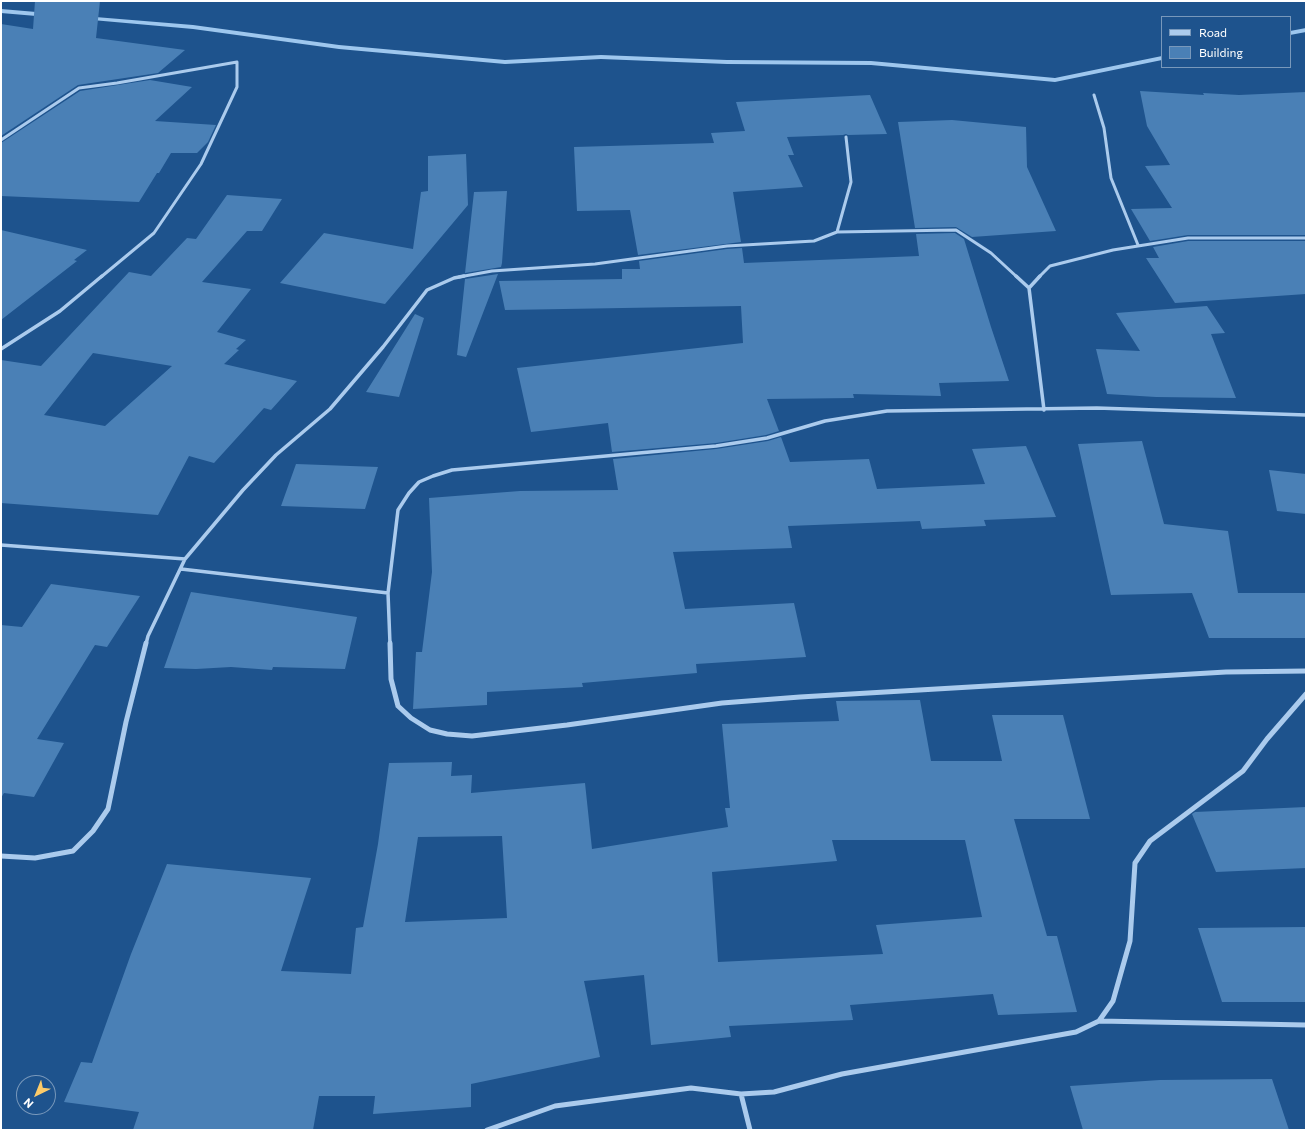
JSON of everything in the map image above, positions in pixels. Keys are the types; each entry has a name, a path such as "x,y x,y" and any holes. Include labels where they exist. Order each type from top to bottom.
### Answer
{"street":[{"path":"1,140 79,88 117,83 237,62 237,87 201,164 154,233 60,311 1,349"},
{"path":"1094,95 1104,128 1112,178 1138,246"},
{"path":"837,232 844,200 851,182 846,137"},
{"path":"1,856 35,858 73,851 92,831 108,809 126,722 148,636 173,581 185,560 243,490 276,455 330,409 383,347 426,290 454,278 492,271 595,264 727,246 814,241 837,232 956,230 991,253 1029,288 1044,410"},
{"path":"1029,288 1050,266 1113,250 1188,238 1306,238"},
{"path":"1306,415 1097,408 887,412 825,421 767,438 716,446 452,470 432,476 415,484 404,498 398,510 388,593 391,680 398,706 411,718 430,730 447,734 472,736 567,725 722,703 1218,672 1306,671"},
{"path":"1,546 185,560"},
{"path":"181,569 388,593"},
{"path":"1099,1022 1112,1001 1130,941 1135,863 1150,840 1243,771 1267,739 1306,694"},
{"path":"488,1130 555,1106 691,1088 741,1094 774,1092 842,1074 1076,1032 1099,1022 1306,1025"},
{"path":"741,1094 750,1130"}],"building":[{"path":"35,1 100,1 96,38 185,50 158,73 78,85 1,136 1,24 33,29"},
{"path":"150,80 192,87 155,121 216,125 208,142 197,153 171,153 139,202 1,196 1,143 80,91"},
{"path":"1140,91 1204,95 1203,93 1239,95 1306,92 1306,235 1188,235 1150,241 1131,209 1172,208 1145,166 1170,165 1147,126"},
{"path":"870,95 887,134 846,134 787,137 794,155 788,155 803,187 733,192 741,242 638,255 630,210 577,211 574,147 714,143 711,133 745,131 736,102"},
{"path":"952,120 1026,127 1027,167 1056,231 972,237 956,227 915,228 898,122"},
{"path":"466,154 468,205 385,304 280,283 324,233 413,249 421,192 428,191 428,156"},
{"path":"507,191 501,267 465,273 474,192"},
{"path":"227,195 282,199 262,231 247,231 202,282 251,289 217,332 246,340 236,349 239,350 224,364 297,381 271,410 264,408 214,463 189,456 158,515 1,503 1,360 41,366 129,272 151,276 187,238 196,239","holes":["93,353 172,366 105,426 44,415"]},
{"path":"1,230 87,250 74,260 77,261 1,320"},
{"path":"955,233 964,239 1009,381 939,383 941,396 853,394 854,398 767,399 779,431 766,435 716,443 612,452 608,423 531,432 517,368 743,343 741,306 505,310 499,281 622,279 622,269 640,269 639,261 742,248 744,263 919,256 916,234"},
{"path":"1188,241 1306,241 1306,294 1175,303 1146,258 1159,258 1153,247"},
{"path":"498,274 466,357 457,355 465,279"},
{"path":"1207,306 1225,333 1211,334 1236,398 1156,397 1107,394 1096,349 1140,351 1116,313"},
{"path":"415,314 424,318 399,397 366,392"},
{"path":"781,437 790,462 869,459 877,489 985,484 972,449 1026,446 1056,517 984,520 986,526 922,529 920,521 788,526 792,548 673,552 685,609 794,603 806,657 696,664 697,673 582,683 583,687 487,692 487,705 413,709 416,652 422,652 432,572 429,498 520,491 618,490 613,459 716,449 768,441"},
{"path":"1142,441 1164,524 1228,531 1238,593 1306,593 1306,638 1209,638 1192,593 1111,595 1078,444"},
{"path":"296,464 378,467 365,509 281,506"},
{"path":"1269,470 1306,474 1306,514 1277,511"},
{"path":"51,584 140,596 107,647 95,645 37,739 64,743 34,797 4,793 1,798 1,625 22,627"},
{"path":"191,592 357,617 345,669 273,667 272,670 231,667 196,669 164,668"},
{"path":"920,700 931,761 1002,761 992,715 1063,715 1090,819 1014,819 1047,936 1057,936 1077,1012 998,1015 993,994 850,1005 853,1020 729,1026 731,1037 651,1045 644,975 584,981 600,1057 471,1084 471,1107 373,1114 375,1096 319,1096 313,1130 133,1130 139,1112 64,1102 81,1062 92,1063 131,954 167,864 311,878 281,971 351,974 356,928 363,927 378,844 389,763 452,762 451,776 472,775 471,793 585,783 592,849 728,827 725,808 730,808 722,724 839,721 836,701","holes":["502,836 507,918 405,922 418,837","832,840 965,840 982,917 876,925 883,954 718,962 712,872 837,861"]},
{"path":"1306,807 1306,868 1216,872 1192,814 1195,812"},
{"path":"1306,927 1306,1002 1222,1002 1198,928"},
{"path":"1272,1079 1289,1130 1083,1130 1070,1086 1160,1080"}],"waterway":[{"path":"1,11 48,15"},
{"path":"83,18 193,27 339,47 505,62 601,57 727,62 871,63 1055,80 1161,58"},
{"path":"1291,33 1306,30"}]}
